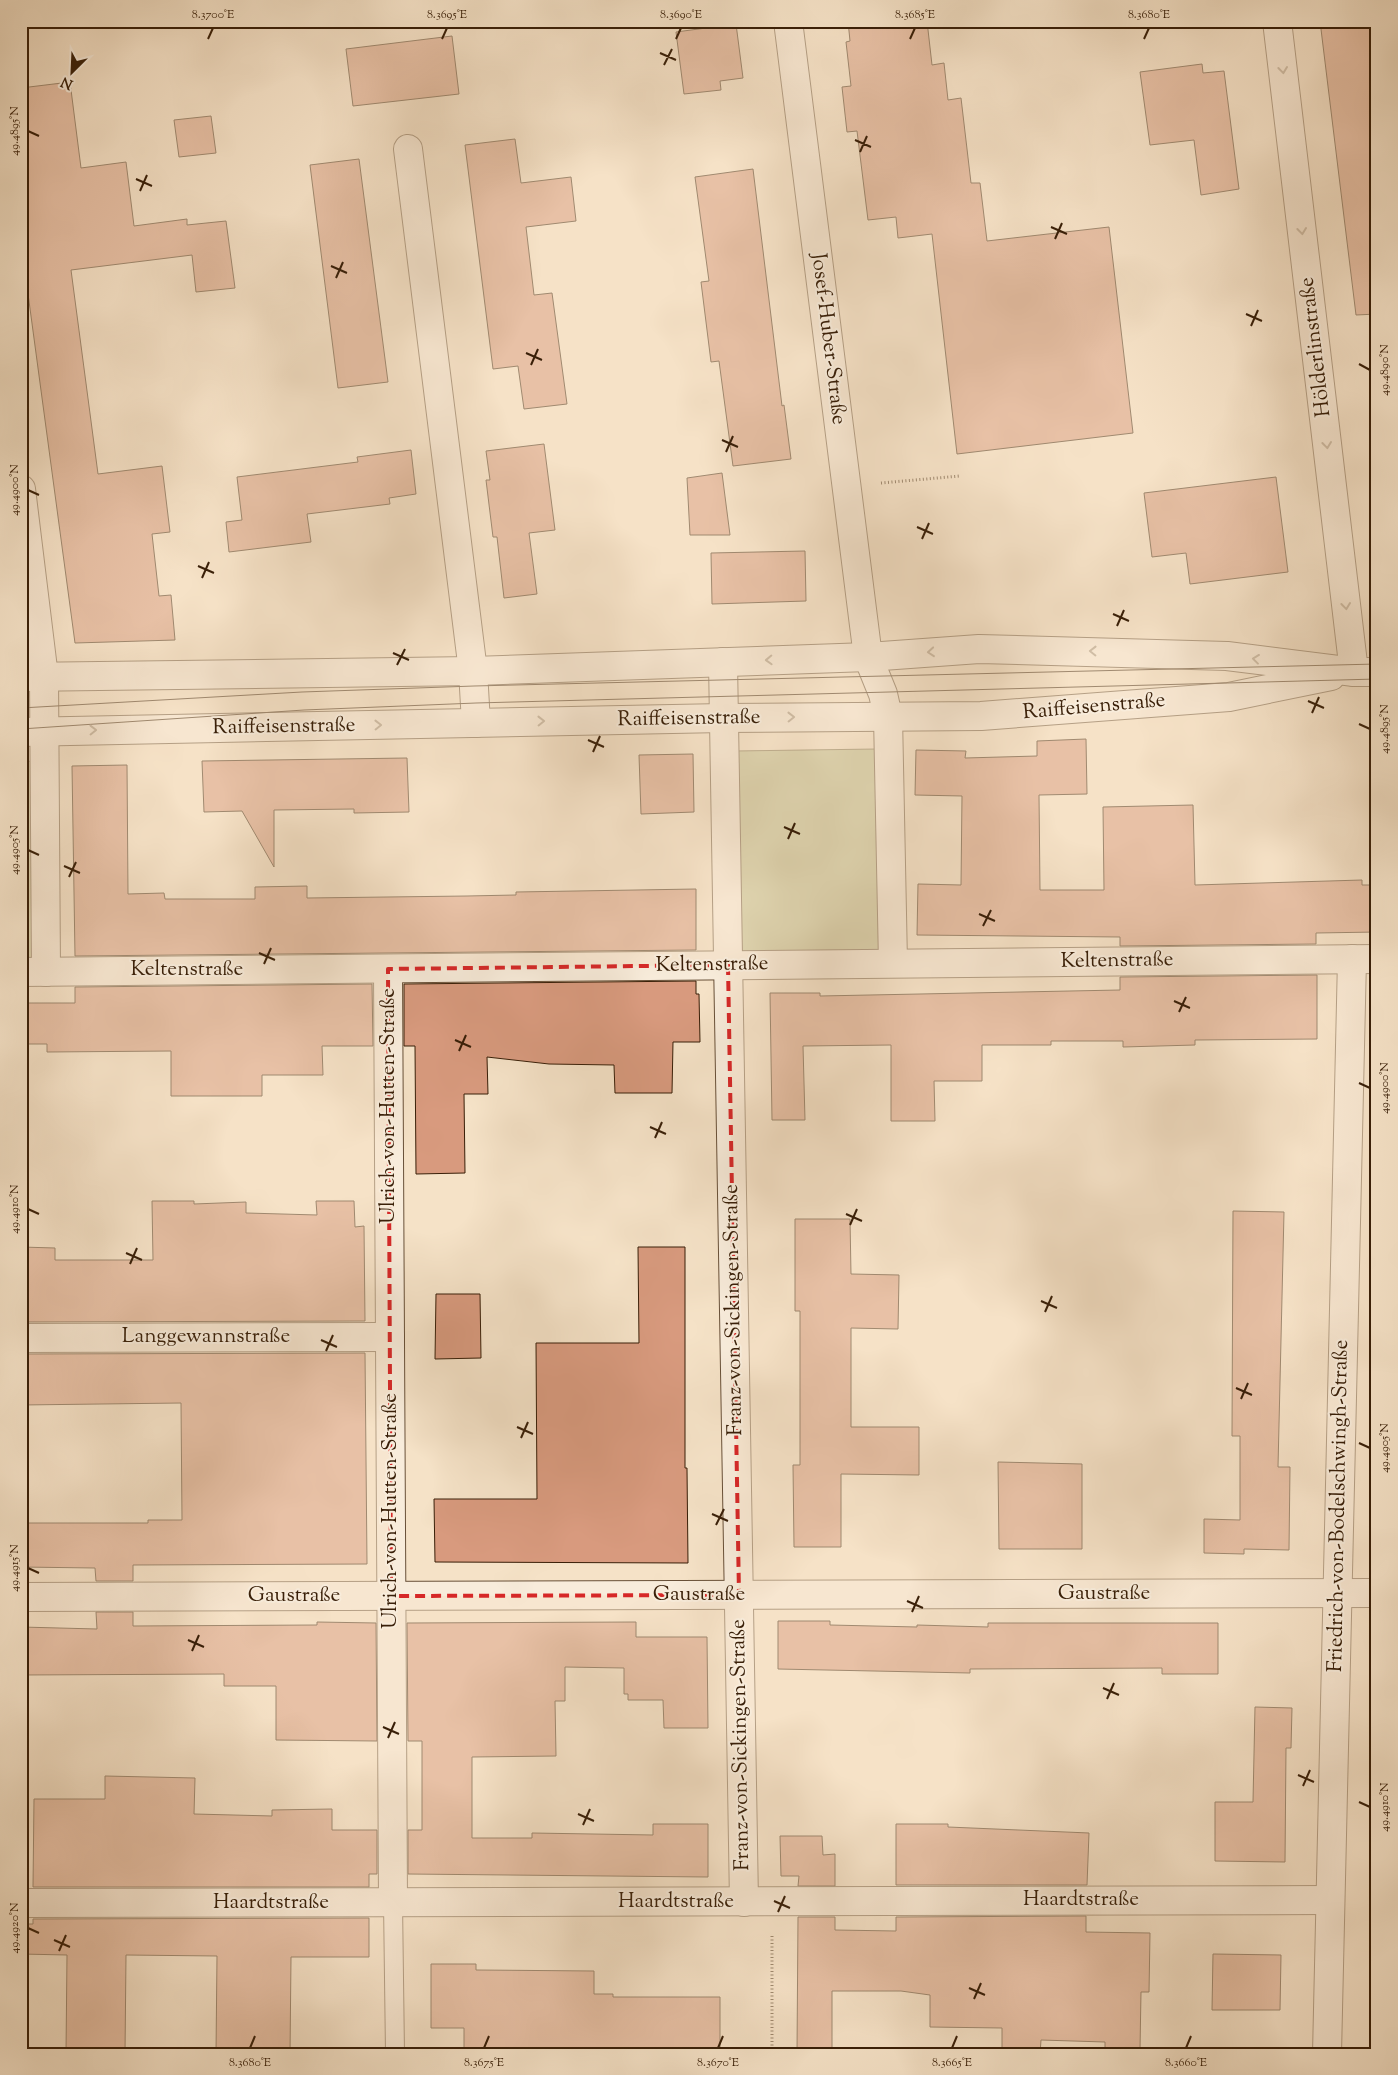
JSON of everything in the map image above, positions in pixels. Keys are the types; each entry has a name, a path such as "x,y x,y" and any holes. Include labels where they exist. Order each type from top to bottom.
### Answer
{"street":[{"name":"Josef-Huber-Straße","path":"788,21 868,657 883,694 888,716 893,963"},
{"name":"Hölderlinstraße","path":"1277,21 1366,672"},
{"path":"408,149 473,671 476,722"},
{"name":"Keltenstraße","path":"21,488 32,677 34,972 1364,959"},
{"path":"32,677 473,671 868,657 979,649 1227,656 1366,672"},
{"name":"Franz-von-Sickingen-Straße","path":"723,662 744,1902"},
{"name":"Raiffeisenstraße","path":"33,732 476,722 981,716 1229,697 1366,672"},
{"name":"Friedrich-von-Bodelschwingh-Straße","path":"1327,2054 1338,1593 1364,959"},
{"name":"Ulrich-von-Hutten-Straße","path":"388,969 393,1902"},
{"name":"Langgewannstraße","path":"21,1338 390,1337"},
{"name":"Gaustraße","path":"21,1597 1377,1593"},
{"name":"Haardtstraße","path":"21,1903 1330,1900"}],"lane":[{"name":"Ulrich-von-Hutten-Straße","path":"393,1902 395,2054"}],"path":[{"path":"847,486 960,476"},
{"path":"771,1900 772,2054"}],"highlighted area":[{"path":"728,965 739,1595 391,1596 388,969"}],"shaded area":[{"path":"877,749 880,951 740,953 735,751"},
{"path":"33,761 34,961 21,961 21,762"}],"building":[{"path":"848,21 927,21 932,65 944,63 948,100 961,98 971,183 980,183 987,241 1109,227 1133,433 957,454 932,234 898,238 896,217 868,220 857,131 847,132 842,87 851,86 846,42 850,41"},
{"path":"1320,21 1370,21 1377,78 1377,314 1356,315"},
{"path":"736,24 743,78 720,81 721,90 684,94 676,32"},
{"path":"452,36 459,94 353,106 346,49"},
{"path":"1202,64 1203,73 1224,71 1239,189 1201,195 1194,140 1150,145 1140,72"},
{"path":"70,82 81,168 126,162 134,226 187,219 187,225 226,221 235,288 196,292 192,255 71,270 98,474 162,466 170,532 152,534 159,596 171,595 175,640 75,643 24,264 21,265 21,88"},
{"path":"211,116 216,153 179,157 174,120"},
{"path":"515,139 521,183 571,177 576,221 526,227 534,295 552,293 567,404 524,409 518,366 493,369 465,145"},
{"path":"359,159 388,382 338,388 310,165"},
{"path":"753,169 782,406 784,405 791,459 733,466 719,361 711,362 701,282 709,281 695,177"},
{"path":"544,444 555,530 529,533 537,594 504,598 497,537 493,537 486,480 490,480 486,451"},
{"path":"411,450 416,494 389,498 390,504 307,514 311,542 229,552 226,522 242,520 237,477 358,462 357,457"},
{"path":"722,473 730,535 690,535 687,478"},
{"path":"1276,477 1288,572 1190,584 1186,553 1152,557 1144,493"},
{"path":"805,551 806,601 712,604 711,553"},
{"path":"1086,739 1087,794 1039,795 1040,890 1104,890 1103,807 1193,805 1195,885 1362,880 1362,885 1377,885 1377,932 1316,933 1316,944 1120,946 1120,937 917,935 918,884 961,885 962,796 915,795 916,750 966,751 965,758 1037,756 1037,741"},
{"path":"693,754 694,812 641,814 639,755"},
{"path":"407,758 409,812 354,813 354,809 274,810 274,867 242,811 204,812 202,761"},
{"path":"127,765 128,894 164,893 165,899 255,899 255,887 307,886 307,898 516,895 516,892 696,889 696,950 75,956 72,766"},
{"path":"1317,975 1317,1039 1195,1040 1195,1045 1123,1047 1123,1041 1051,1041 1051,1045 982,1045 982,1081 934,1081 935,1121 891,1121 891,1045 803,1046 805,1120 772,1120 770,993 820,993 820,996 1120,990 1120,977"},
{"path":"696,981 696,994 699,994 700,1042 673,1042 672,1093 615,1093 614,1065 549,1064 487,1057 488,1094 464,1094 465,1173 416,1174 415,1046 404,1046 404,984"},
{"path":"372,984 373,1046 322,1046 323,1075 262,1075 262,1096 171,1096 171,1051 47,1052 47,1044 21,1044 21,1003 75,1003 75,987"},
{"path":"152,1201 194,1201 194,1204 246,1202 246,1213 317,1215 316,1201 354,1201 355,1227 364,1226 365,1321 21,1322 21,1247 55,1248 55,1260 153,1260"},
{"path":"1233,1211 1284,1212 1278,1467 1290,1467 1289,1550 1244,1549 1244,1554 1204,1553 1204,1519 1240,1520 1240,1436 1232,1436"},
{"path":"795,1219 850,1219 851,1274 899,1275 898,1329 851,1328 851,1427 919,1427 919,1475 841,1474 841,1547 794,1547 793,1465 800,1465 800,1311 795,1311"},
{"path":"638,1247 685,1247 685,1468 687,1468 688,1563 435,1562 434,1499 537,1499 536,1343 639,1343"},
{"path":"436,1294 480,1294 481,1358 435,1359"},
{"path":"365,1353 367,1564 133,1565 133,1581 96,1581 95,1568 21,1567 21,1523 148,1523 148,1520 182,1520 181,1403 21,1405 21,1354"},
{"path":"998,1462 1082,1464 1082,1549 999,1549"},
{"path":"96,1612 133,1612 133,1626 317,1625 317,1622 376,1623 377,1741 276,1740 276,1686 224,1686 224,1674 21,1675 21,1627 97,1629"},
{"path":"778,1621 830,1621 830,1625 917,1627 917,1625 988,1627 988,1623 1218,1623 1218,1674 1162,1674 1162,1668 970,1669 970,1673 778,1669"},
{"path":"636,1622 636,1637 707,1637 708,1728 664,1728 663,1700 628,1700 628,1694 624,1694 624,1668 565,1667 565,1701 555,1701 556,1756 472,1757 472,1838 532,1838 532,1833 653,1835 653,1824 708,1824 708,1877 408,1874 408,1830 422,1830 422,1741 408,1741 407,1623"},
{"path":"1255,1707 1292,1708 1291,1748 1286,1748 1285,1862 1215,1861 1215,1802 1253,1802"},
{"path":"105,1776 195,1778 194,1814 272,1816 272,1810 332,1809 332,1830 377,1830 377,1874 369,1874 369,1887 33,1887 34,1799 105,1799"},
{"path":"896,1824 948,1824 948,1827 1089,1833 1087,1885 896,1885"},
{"path":"780,1836 822,1836 823,1855 835,1854 835,1886 798,1886 799,1876 781,1876"},
{"path":"1086,1916 1086,1932 1150,1933 1149,1992 1141,1992 1140,2049 1105,2048 1105,2042 1041,2040 1040,2054 1002,2054 1002,2028 930,2027 930,1995 901,1991 832,1991 832,2054 797,2054 798,1917 835,1917 835,1930 896,1931 896,1917"},
{"path":"369,1918 369,1957 291,1957 290,2054 216,2054 217,1956 126,1955 125,2054 66,2054 67,1955 21,1954 21,1924 33,1924 33,1919"},
{"path":"1213,1954 1281,1955 1280,2010 1212,2010"},
{"path":"431,1964 476,1964 476,1970 594,1971 594,1994 613,1994 613,1997 720,1997 720,2054 464,2054 464,2028 431,2028"}],"tram line":[{"path":"21,708 302,692 474,686 1377,664"},
{"path":"21,729 304,710 476,703 1377,679"}]}
